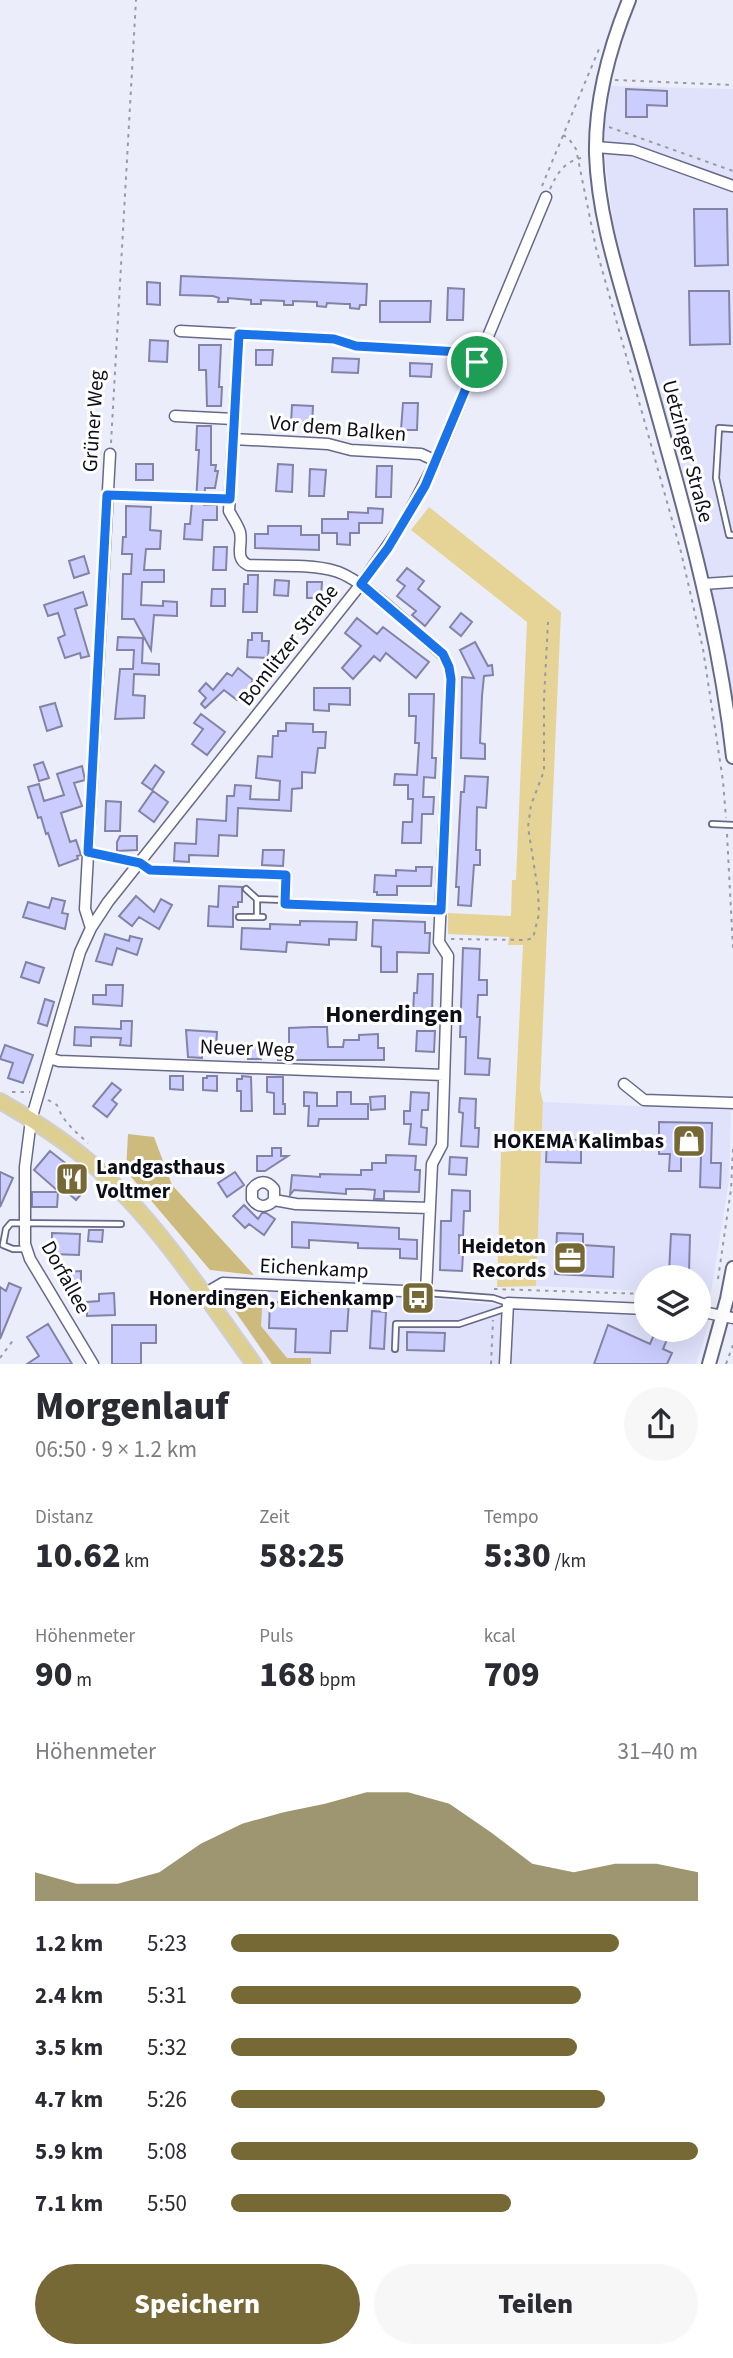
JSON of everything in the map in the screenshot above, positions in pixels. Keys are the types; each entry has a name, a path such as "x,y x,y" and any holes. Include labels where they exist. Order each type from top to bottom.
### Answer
{"main road":[{"path":"5,1096 31,1120 81,1155 130,1201 167,1245 254,1364"}],"street":[{"path":"629,0 604,80 596,152 633,150 733,186"},
{"name":"Uetzinger Straße","path":"596,152 599,193 611,254 687,517 703,584 719,662 733,757"},
{"name":"Bomlitzer Straße","path":"31,1120 71,979 92,928 108,902 361,584 404,522 436,461 546,197"},
{"path":"180,331 334,339 356,346 460,352 477,362"},
{"path":"239,334 229,510 240,533 242,562 248,565 331,570 344,574 361,584 443,654 449,667 451,679 439,938 448,956 442,1145 432,1164 426,1292"},
{"path":"176,416 234,419"},
{"name":"Vor dem Balken","path":"233,439 328,444 351,450 421,454 436,461"},
{"name":"Grüner Weg","path":"92,928 85,909 110,454"},
{"path":"703,584 733,582"},
{"path":"286,875 285,904 441,910"},
{"name":"Neuer Weg","path":"49,1058 59,1061 444,1074"},
{"path":"624,1084 644,1100 733,1103"},
{"name":"Dorfallee","path":"31,1120 25,1167 26,1249 93,1364"},
{"path":"274,1200 296,1204 430,1208"},
{"path":"709,1364 728,1317 733,1268"},
{"name":"Eichenkamp","path":"204,1294 223,1283 426,1292"},
{"path":"505,1364 508,1306 634,1308"}],"lane":[{"path":"733,429 719,428 716,478 729,535 733,536"},
{"path":"712,824 733,825"},
{"path":"88,852 140,863"},
{"path":"239,917 260,917 257,899 246,889"},
{"path":"257,899 285,900"},
{"path":"26,1249 13,1250 3,1245 7,1227 15,1222 121,1224"},
{"path":"426,1292 494,1298 508,1306"},
{"path":"395,1349 396,1324 459,1324 508,1306"}],"path":[{"name":"Grüner Weg","path":"110,454 114,423 136,0"},
{"path":"600,45 563,135 576,149 596,248 681,552 703,649 723,781 733,948"},
{"path":"604,80 733,85"},
{"path":"597,125 733,171"},
{"path":"546,197 555,176 563,166 596,152"},
{"path":"107,495 230,499"},
{"path":"439,938 526,940 533,937 536,930 538,891 528,827 531,805 544,771 548,622"},
{"path":"140,863 150,870 286,875"},
{"path":"5,1096 27,1091"},
{"path":"717,1284 731,1189 733,1149"},
{"path":"494,1298 494,1289 634,1294"},
{"path":"711,1297 715,1297"},
{"path":"491,1364 493,1313"},
{"path":"0,1359 14,1339"},
{"path":"726,1364 733,1345"}],"shaded area":[{"path":"611,86 733,89 733,715 696,515 617,252 606,168 605,126"},
{"path":"429,507 561,612 540,1090 543,1102 536,1286 497,1287 501,1152 513,1151 523,945 508,945 509,937 448,934 448,913 511,916 512,880 516,880 527,622 411,530"},
{"path":"543,1102 731,1110 729,1181 711,1292 711,1265 634,1265 634,1290 536,1286"},
{"path":"128,1134 154,1137 172,1185 254,1275 210,1270 126,1171"},
{"path":"240,1289 399,1296 501,1305 519,1310 634,1315 634,1342 703,1342 696,1364 271,1364 223,1295"},
{"path":"236,1292 263,1293 261,1326 287,1358 311,1358 311,1364 272,1364 226,1298"}],"building":[{"path":"626,89 667,91 667,106 647,105 647,117 626,117"},
{"path":"694,209 727,209 728,265 695,266"},
{"path":"181,276 367,284 366,305 360,305 359,309 350,308 350,304 327,303 326,307 317,306 317,302 293,301 293,305 284,305 284,301 261,300 261,304 251,304 251,300 228,298 228,302 218,302 219,298 213,296 180,295"},
{"path":"147,282 160,283 160,305 147,304"},
{"path":"448,288 464,289 463,320 447,320"},
{"path":"689,291 729,291 730,344 690,345"},
{"path":"380,301 431,301 430,322 380,322"},
{"path":"150,340 168,341 167,362 149,361"},
{"path":"199,345 221,345 221,406 207,406 206,370 199,370"},
{"path":"256,350 273,350 272,365 256,365"},
{"path":"333,358 359,359 358,373 332,372"},
{"path":"410,363 432,364 431,377 410,376"},
{"path":"403,403 418,403 417,430 401,430"},
{"path":"292,405 313,406 312,425 291,424"},
{"path":"197,426 211,426 211,465 216,465 215,471 218,471 215,488 205,488 204,505 217,505 217,520 203,520 202,540 184,539 185,524 190,524 192,502 196,502 199,450 196,450"},
{"path":"136,464 153,464 153,480 136,480"},
{"path":"278,464 293,465 292,492 276,491"},
{"path":"377,466 392,466 391,497 376,497"},
{"path":"310,469 326,470 324,496 309,496"},
{"path":"126,506 151,507 150,530 161,531 160,549 146,549 144,570 164,570 164,582 142,582 141,605 163,606 163,601 177,602 177,616 154,615 151,650 134,619 122,619 123,574 131,574 132,554 122,554 123,537 126,537"},
{"path":"368,508 383,509 382,523 359,523 359,533 350,533 350,545 337,544 337,533 322,533 322,519 348,519 348,512 368,513"},
{"path":"268,526 301,526 301,535 319,535 319,550 255,548 255,534 268,534"},
{"path":"214,547 227,547 226,570 213,570"},
{"path":"84,556 89,573 74,578 69,561"},
{"path":"407,568 424,581 418,589 440,607 425,626 412,615 416,611 397,596 405,586 397,580"},
{"path":"248,575 258,575 257,612 243,612 244,584 248,584"},
{"path":"275,580 289,581 288,596 274,595"},
{"path":"307,582 322,582 321,598 307,598"},
{"path":"212,589 225,589 225,606 211,606"},
{"path":"83,592 87,605 75,609 89,656 81,658 80,653 65,658 58,638 65,635 58,613 48,616 44,605"},
{"path":"461,613 472,622 461,636 450,627"},
{"path":"357,618 377,634 383,627 429,662 416,678 386,653 380,661 374,656 353,679 342,668 361,646 345,633"},
{"path":"252,633 262,633 262,641 269,641 268,658 247,657 248,640 252,640"},
{"path":"118,637 143,638 142,663 159,664 159,675 134,674 133,695 145,696 144,718 115,719 120,669 133,669 134,650 117,650"},
{"path":"475,642 488,666 492,665 493,675 484,676 482,696 480,743 485,744 485,759 461,758 462,677 474,678 460,650"},
{"path":"238,668 253,680 251,684 258,690 249,700 242,694 237,700 224,690 205,708 201,704 206,698 199,691 206,683 213,690 227,673 232,676"},
{"path":"314,688 350,688 350,705 329,704 329,711 314,710"},
{"path":"409,694 434,694 432,758 436,758 435,778 424,777 423,797 434,797 433,814 422,814 421,843 402,843 403,822 412,822 413,799 408,799 408,785 394,785 395,774 417,775 419,743 415,743 416,716 409,716"},
{"path":"55,703 62,726 47,731 40,707"},
{"path":"201,714 225,732 207,755 192,744 203,729 194,723"},
{"path":"286,723 313,724 313,732 326,732 325,748 318,748 315,773 302,772 302,788 292,789 291,811 238,808 237,836 219,835 218,856 189,855 189,862 174,861 175,843 196,844 197,819 226,821 227,796 234,796 235,785 251,786 250,799 279,800 280,781 256,778 258,756 272,757 273,736 278,736 278,731 286,731"},
{"path":"43,762 49,778 39,781 34,765"},
{"path":"155,765 164,772 152,790 142,783"},
{"path":"82,766 85,780 74,783 82,806 61,813 70,842 76,840 81,855 77,856 78,859 59,866 28,787 39,784 44,801 64,795 57,774"},
{"path":"465,776 488,777 486,808 477,807 476,850 480,850 480,865 474,865 471,906 458,905 459,887 456,887 461,792 464,792"},
{"path":"153,791 168,802 154,822 139,811"},
{"path":"106,801 121,802 120,831 105,831"},
{"path":"120,836 137,836 137,850 117,851"},
{"path":"263,850 284,850 283,866 262,865"},
{"path":"416,867 432,867 431,886 397,886 397,895 377,895 377,892 374,892 375,875 396,876 396,870 416,871"},
{"path":"219,886 242,887 242,902 238,902 238,907 233,907 233,927 208,926 209,906 218,907"},
{"path":"136,896 154,912 161,899 172,905 159,929 139,917 132,926 119,916"},
{"path":"52,898 65,901 62,913 68,914 65,929 23,917 28,902 49,908"},
{"path":"373,920 425,922 425,933 430,933 429,953 397,952 397,972 381,972 381,947 372,946"},
{"path":"300,921 357,922 356,940 329,939 329,945 287,942 286,952 241,949 242,928 270,929 270,924 300,925"},
{"path":"105,934 129,941 130,936 142,939 137,955 117,948 112,965 96,961"},
{"path":"463,948 480,949 479,980 487,980 487,995 478,995 477,1017 480,1017 478,1058 490,1059 489,1075 465,1074 466,1037 460,1037"},
{"path":"26,962 44,968 39,983 21,977"},
{"path":"418,974 433,974 432,1015 413,1014"},
{"path":"106,985 123,985 122,1006 93,1004 93,995 106,995"},
{"path":"45,999 54,1002 47,1026 38,1023"},
{"path":"121,1021 132,1021 131,1046 120,1045 121,1038 91,1037 91,1046 74,1045 75,1027 121,1029"},
{"path":"327,1027 328,1047 343,1047 344,1040 359,1040 359,1035 378,1034 378,1048 384,1048 384,1060 278,1060 278,1048 289,1048 289,1028"},
{"path":"186,1030 217,1032 216,1048 202,1047 202,1058 188,1057"},
{"path":"417,1031 435,1031 434,1052 416,1051"},
{"path":"5,1045 33,1055 23,1083 8,1078 13,1063 0,1059"},
{"path":"248,1046 262,1047 261,1059 248,1059"},
{"path":"170,1076 183,1076 183,1090 170,1089"},
{"path":"217,1076 217,1091 203,1090 203,1078"},
{"path":"242,1076 251,1077 252,1111 241,1111 241,1091 237,1091 237,1079 242,1079"},
{"path":"267,1077 283,1077 285,1114 274,1114 274,1093 267,1092"},
{"path":"112,1083 121,1090 112,1100 117,1104 107,1117 93,1106"},
{"path":"304,1092 317,1093 317,1106 337,1106 337,1092 351,1092 351,1104 368,1104 368,1119 319,1119 318,1126 308,1126 309,1106 304,1106"},
{"path":"411,1092 429,1093 428,1110 422,1110 421,1127 427,1128 426,1145 409,1144 411,1124 404,1124 404,1111 410,1111"},
{"path":"385,1096 385,1109 371,1110 370,1097"},
{"path":"460,1098 476,1099 475,1128 479,1128 478,1147 461,1146 463,1113 459,1112"},
{"path":"659,1122 712,1123 711,1163 721,1163 720,1188 700,1187 701,1155 681,1154 681,1171 669,1171 670,1154 659,1154"},
{"path":"547,1139 581,1140 581,1163 546,1162"},
{"path":"272,1148 281,1148 281,1156 288,1156 265,1171 257,1171 257,1156 272,1156"},
{"path":"50,1151 84,1178 77,1186 83,1192 76,1200 58,1184 58,1191 34,1170"},
{"path":"386,1155 416,1156 415,1170 420,1170 419,1192 384,1191 384,1199 374,1199 375,1190 363,1189 346,1189 346,1194 294,1190 290,1195 292,1175 361,1175 361,1170 372,1170 372,1163 386,1163"},
{"path":"450,1157 467,1158 466,1175 449,1174"},
{"path":"0,1172 13,1178 0,1207"},
{"path":"235,1172 244,1185 227,1197 218,1183"},
{"path":"452,1190 470,1191 470,1211 464,1211 463,1236 459,1235 459,1253 463,1253 462,1271 440,1270 441,1221 451,1221"},
{"path":"32,1192 58,1192 57,1207 32,1207"},
{"path":"244,1205 258,1219 262,1213 266,1213 275,1219 264,1235 249,1224 245,1228 233,1216"},
{"path":"292,1222 399,1228 399,1239 417,1240 417,1259 400,1258 400,1249 358,1248 358,1243 309,1240 309,1248 292,1247"},
{"path":"89,1230 103,1230 102,1242 88,1241"},
{"path":"52,1233 80,1234 79,1255 52,1254"},
{"path":"557,1233 583,1234 583,1245 614,1247 613,1277 555,1274"},
{"path":"671,1234 690,1235 689,1265 669,1265"},
{"path":"81,1271 81,1285 65,1285 65,1272"},
{"path":"9,1283 21,1288 0,1339 0,1287 6,1291"},
{"path":"114,1293 115,1315 87,1316 87,1302 99,1301 99,1294"},
{"path":"322,1300 349,1301 347,1331 331,1331 330,1353 295,1352 296,1329 269,1328 270,1302 322,1304"},
{"path":"372,1311 386,1312 384,1349 370,1348"},
{"path":"48,1324 72,1364 27,1364 39,1356 27,1337"},
{"path":"112,1325 156,1325 156,1343 141,1343 141,1364 112,1364"},
{"path":"608,1325 634,1337 634,1342 666,1342 663,1349 672,1353 667,1364 594,1364"},
{"path":"407,1332 445,1333 444,1351 407,1350"}],"place":[{"name":"HOKEMA Kalimbas","path":"689,1141"},
{"name":"Landgasthaus Voltmer","path":"72,1179"},
{"name":"Heideton Records","path":"570,1258"},
{"name":"Honerdingen, Eichenkamp","path":"418,1298"}],"district":[{"name":"Honerdingen","path":"394,1014"}],"route":[{"path":"239,334 334,339 356,346 460,352 477,362 425,486 388,548 361,584 443,654 449,667 451,679 441,910 285,904 286,875 150,870 140,863 88,852 107,495 230,499 239,334"}]}
